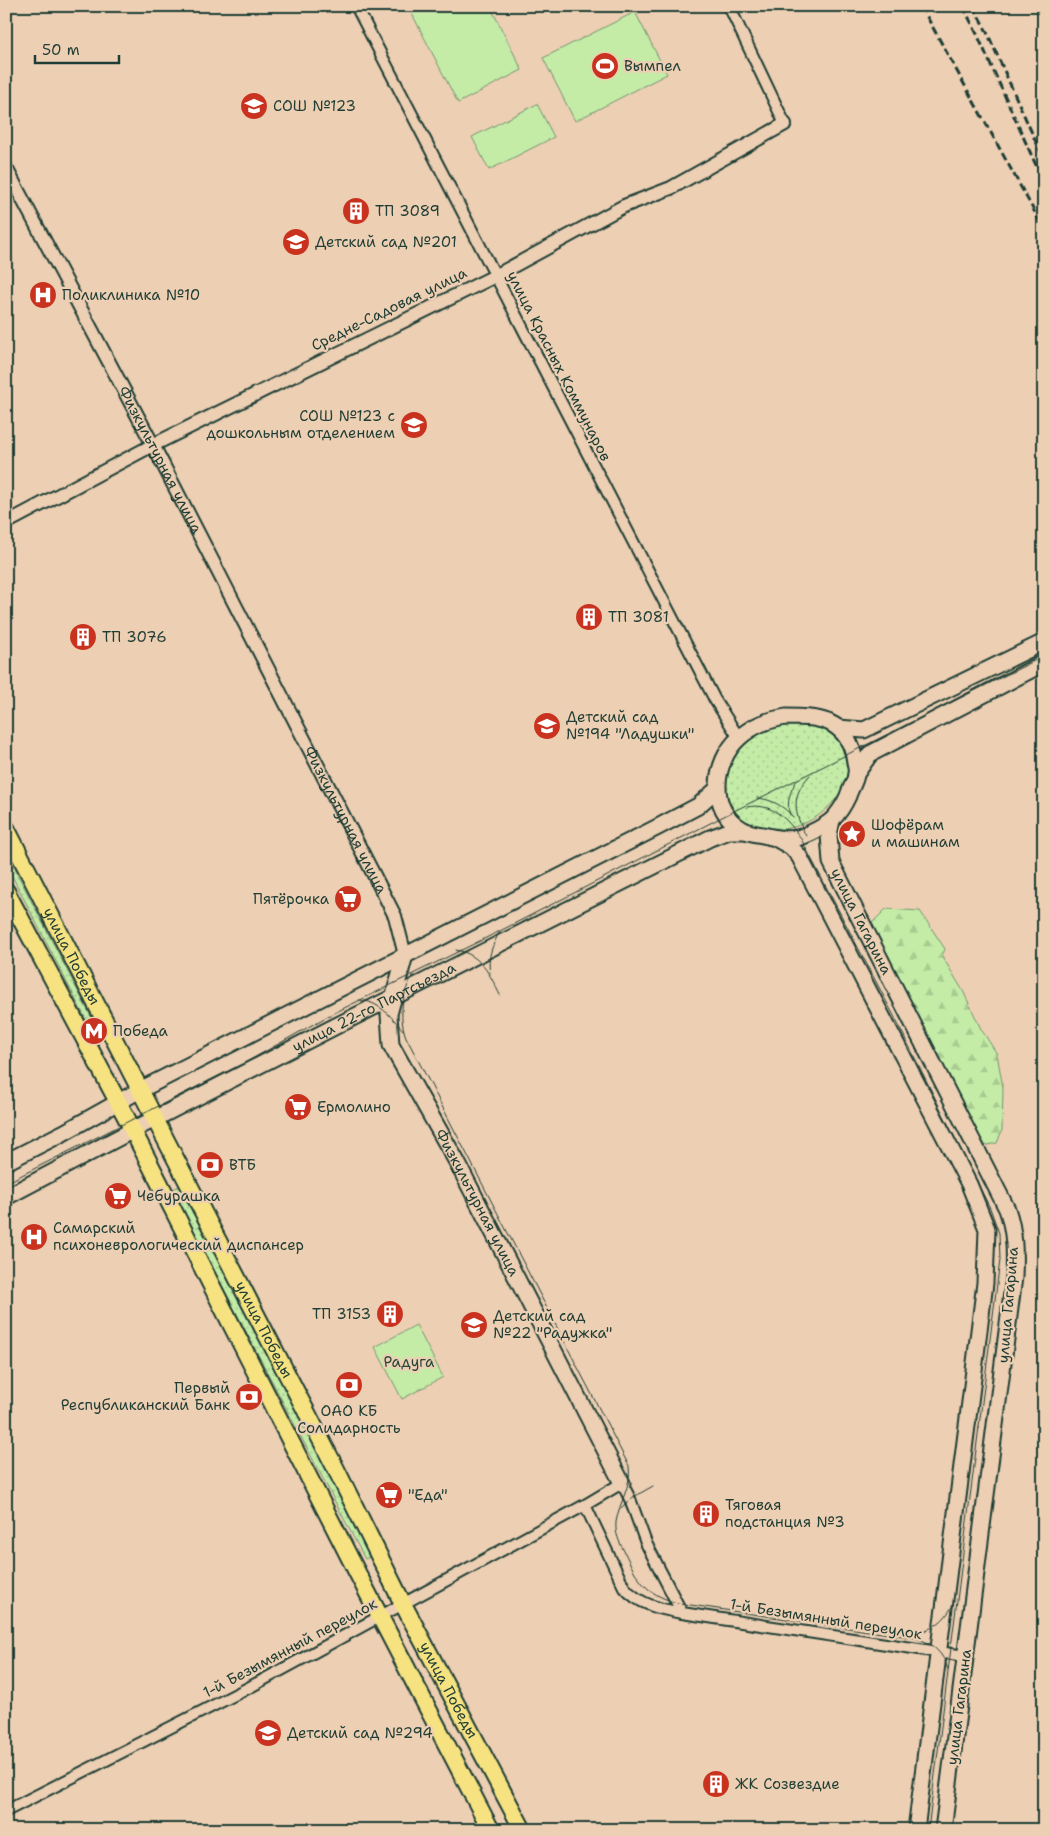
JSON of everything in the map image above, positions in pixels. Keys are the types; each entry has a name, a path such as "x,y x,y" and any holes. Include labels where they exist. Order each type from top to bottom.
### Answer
{"main road":[{"path":"838,728 864,730 1044,642"},
{"path":"856,774 852,746 838,728 827,722 807,718 786,717 766,720 739,738 731,747 722,763 717,790 726,815 735,825 745,831 775,838 800,837 832,820 846,800 856,774 870,754 1044,663"},
{"path":"6,1162 140,1090 658,827 698,806 717,790"},
{"name":"улица Гагарина","path":"832,820 829,835 831,862 1008,1210 1015,1240 1014,1277 943,1830"},
{"name":"улица Победы","path":"6,828 331,1458 403,1604 523,1830"},
{"name":"улица 22-го Партсъезда","path":"6,1198 133,1130 485,950 710,838 729,830 745,831"},
{"name":"улица Гагарина","path":"775,838 791,847 799,856 969,1184 987,1229 984,1283 916,1830"},
{"name":"улица Победы","path":"6,891 133,1130 167,1200 491,1830"},
{"name":"Физкультурная улица","path":"405,955 389,1014 391,1045 457,1162 622,1483"},
{"path":"86,1042 97,1050 103,1049 108,1044 109,1028"},
{"path":"167,1200 166,1184 170,1178 178,1177 189,1185"}],"street":[{"name":"улица Красных Коммунаров","path":"356,6 715,700 739,738"},
{"path":"729,6 786,124"},
{"name":"Средне-Садовая улица","path":"6,523 153,445 495,276 624,206 671,188 786,124"},
{"name":"Физкультурная улица","path":"6,168 153,445 395,916 405,955"},
{"path":"622,1483 646,1543 682,1613"},
{"name":"1-й Безымянный переулок","path":"6,1811 250,1687 622,1483"},
{"name":"1-й Безымянный переулок","path":"585,1505 624,1587 630,1594 647,1605 682,1613 965,1656"}],"green space":[{"path":"408,6 490,6 522,70 458,103"},
{"name":"Вымпел","path":"635,12 667,74 575,121 543,58"},
{"path":"537,104 554,137 489,170 472,137"},
{"path":"794,723 822,728 839,738 848,759 845,782 839,794 830,805 819,815 807,822 779,830 751,826 740,817 731,804 727,793 726,781 728,770 733,759 748,740 771,727"},
{"path":"6,852 100,1034 99,1038 95,1037 6,864"},
{"path":"886,909 920,911 945,949 942,956 963,991 981,1029 997,1054 1003,1088 1002,1130 997,1143 983,1146 932,1041 896,982 871,924"},
{"path":"179,1186 371,1556 365,1559 172,1190"},
{"name":"Радyга","path":"416,1325 443,1377 402,1399 375,1347"}],"tram line":[{"path":"6,1183 250,1060 328,1016 1044,656"},
{"path":"806,836 799,820 796,805 799,790 810,775"},
{"path":"790,815 789,797 797,780"},
{"path":"757,798 777,804 793,817"},
{"path":"747,807 764,807 778,813 800,837 893,1014 990,1208 999,1233 1000,1260 928,1830"},
{"path":"490,974 489,962 491,952 500,931"},
{"path":"456,950 465,952 484,966 500,995"},
{"path":"414,974 402,1004 402,1021 406,1037 629,1466 629,1480 616,1522 616,1530 620,1544 638,1578 649,1590 677,1603 916,1638 936,1650 944,1659 948,1670"},
{"path":"359,1000 378,1006 403,1030"},
{"path":"621,1508 630,1499 653,1486"},
{"path":"909,1634 924,1631 936,1625 946,1616 954,1603"}],"railway":[{"path":"921,6 1044,229"},
{"path":"963,6 1044,183"},
{"path":"973,6 986,30 1044,160"}],"place":[{"name":"Вымпел","path":"605,66"},
{"name":"СОШ №123","path":"254,106"},
{"name":"ТП 3089","path":"356,211"},
{"name":"Детский сад №201","path":"296,242"},
{"name":"Поликлиника №10","path":"43,295"},
{"name":"СОШ №123 с дошкольным отделением","path":"414,425"},
{"name":"ТП 3081","path":"589,617"},
{"name":"ТП 3076","path":"83,637"},
{"name":"Детский сад №194 \"Ладушки\"","path":"547,726"},
{"name":"Шофёрам и машинам","path":"852,834"},
{"name":"Пятёрочка","path":"348,899"},
{"name":"Победа","path":"94,1031"},
{"name":"Ермолино","path":"298,1107"},
{"name":"ВТБ","path":"210,1165"},
{"name":"Чебурашка","path":"118,1196"},
{"name":"Самарский психоневрологический диспансер","path":"34,1237"},
{"name":"ТП 3153","path":"390,1314"},
{"name":"Детский сад №22 \"Радужка\"","path":"474,1325"},
{"name":"ОАО КБ Солидарность","path":"349,1385"},
{"name":"Первый Республиканский Банк","path":"249,1397"},
{"name":"\"Еда\"","path":"389,1495"},
{"name":"Тяговая подстанция №3","path":"706,1514"},
{"name":"Детский сад №294","path":"268,1733"},
{"name":"ЖК Созвездие","path":"716,1784"}]}
